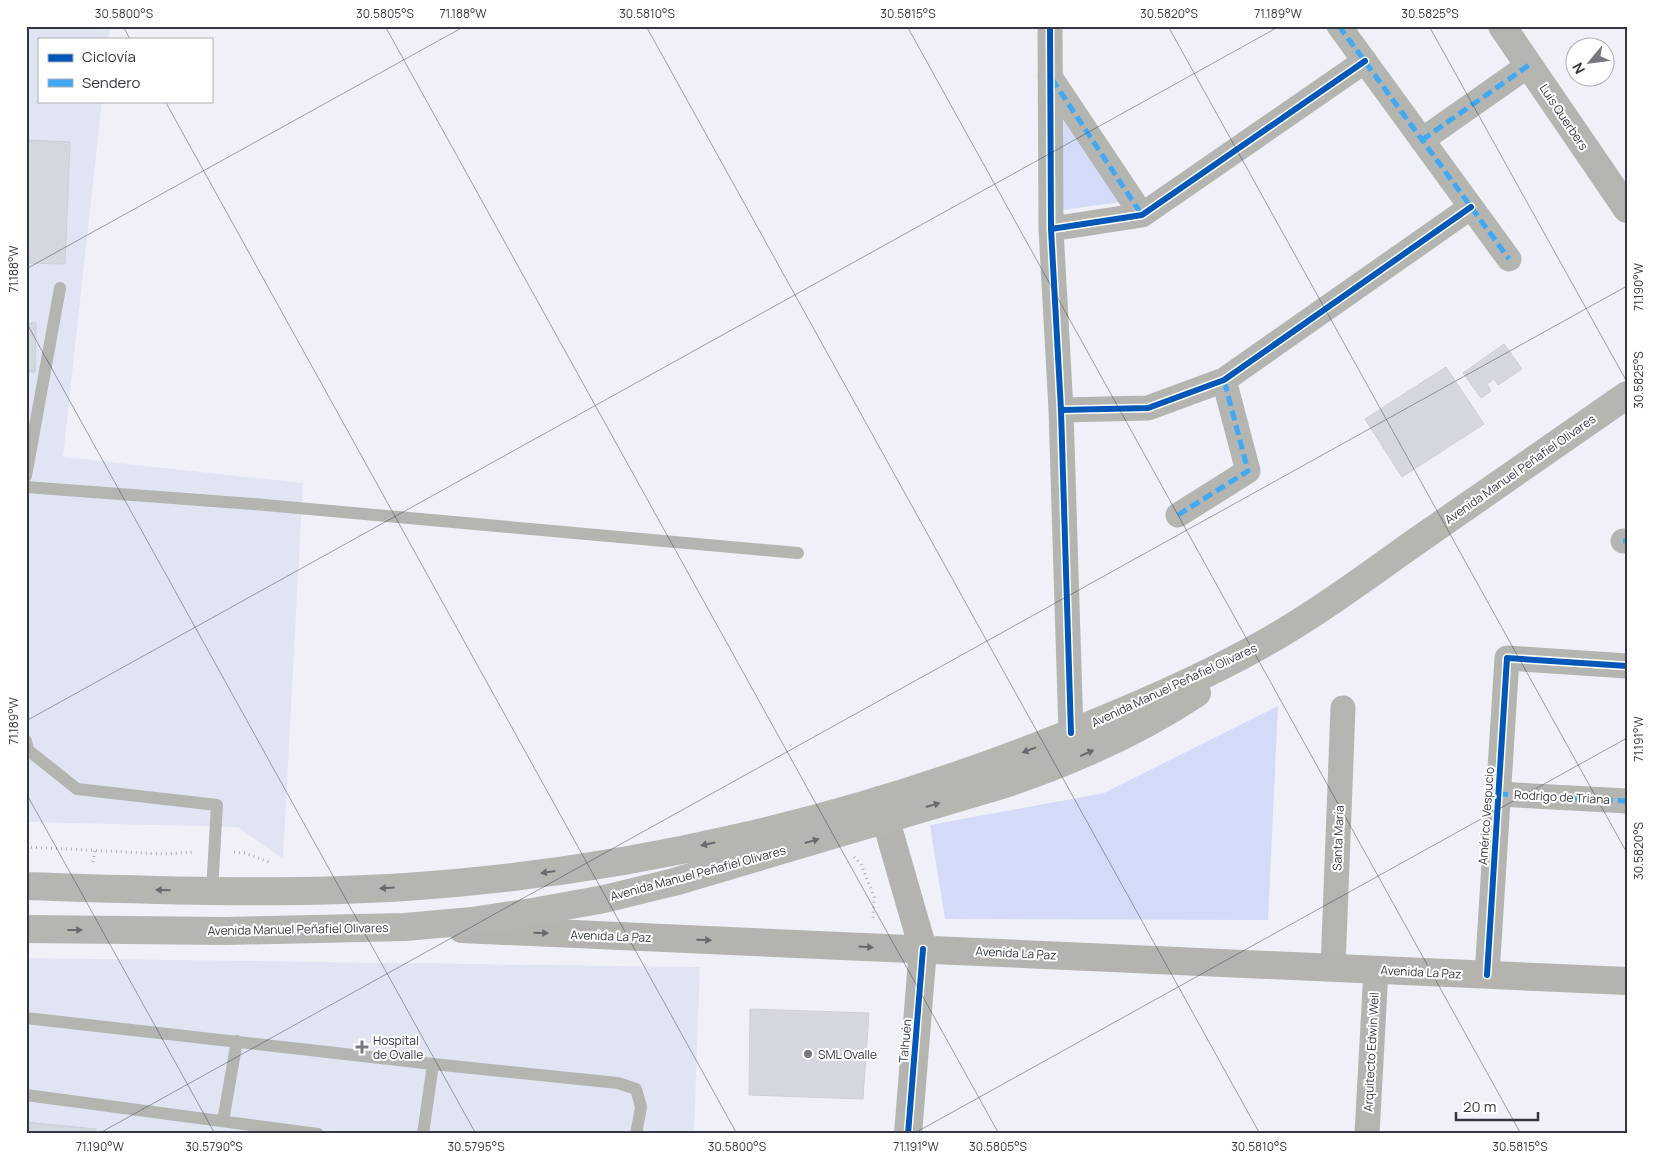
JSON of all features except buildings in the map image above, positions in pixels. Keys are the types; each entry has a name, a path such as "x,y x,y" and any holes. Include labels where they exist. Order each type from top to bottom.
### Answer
{"main road":[{"name":"Avenida Manuel Peñafiel Olivares","path":"26,929 226,931 405,927 472,921 604,899 674,882 832,836 943,780 1070,733 1186,682 1264,643 1339,596 1627,395"},
{"name":"Avenida Manuel Peñafiel Olivares","path":"26,886 212,891 310,891 399,887 516,876 604,864 690,848 824,817 883,810 1005,784 1047,770 1128,734 1176,707 1221,677 1264,643"},
{"name":"Talhuén","path":"883,810 923,949"},
{"name":"Avenida La Paz","path":"405,927 1627,981"}],"street":[{"path":"1050,26 1051,229 1061,410 1070,733"},
{"path":"1339,26 1509,259"},
{"name":"Luis Querbers","path":"1502,26 1627,209"},
{"path":"1051,229 1142,215 1365,62"},
{"path":"1422,140 1528,66"},
{"path":"1050,77 1142,215"},
{"path":"1061,410 1148,408 1224,380 1471,207"},
{"path":"1178,515 1248,471 1224,380"},
{"name":"Américo Vespucio","path":"1487,975 1507,658 1627,666"},
{"name":"Santa María","path":"1333,968 1343,708"},
{"name":"Rodrigo de Triana","path":"1498,794 1627,801"},
{"name":"Talhuén","path":"908,1134 923,949"},
{"name":"Arquitecto Edwin Weil","path":"1367,1134 1376,970"}],"lane":[{"path":"26,476 60,288"},
{"path":"26,487 253,504 798,553"},
{"path":"26,741 28,750 77,789 217,805 212,891"},
{"path":"26,1018 618,1083 636,1090 641,1107 636,1134"},
{"path":"223,1121 237,1041"},
{"path":"423,1134 433,1064"},
{"path":"26,1095 318,1134"}],"path":[{"path":"832,836 837,855 852,854 862,864 874,897 873,947"},
{"path":"26,847 164,854 214,851 244,853 272,863"}],"shaded area":[{"path":"26,26 110,26 109,38 38,38 38,102 102,102 63,457 303,483 283,859 238,827 26,822"},
{"path":"1061,109 1122,202 1062,210"},
{"path":"1278,706 1268,920 945,919 930,825 1104,793"},
{"name":"Hospital de Ovalle","path":"26,958 700,967 694,1134 26,1134"}],"marked path":[{"path":"1339,26 1509,259"},
{"path":"1422,140 1529,65"},
{"path":"1052,79 1142,215"},
{"path":"1178,515 1248,471 1224,380"},
{"path":"1498,794 1627,801"}],"cycle path":[{"path":"1050,26 1051,229 1061,410 1071,733"},
{"path":"1051,229 1142,215 1365,61"},
{"path":"1061,410 1148,408 1224,380 1471,207"},
{"path":"1487,975 1507,658 1627,666"},
{"path":"908,1134 923,949"}],"place":[{"name":"Hospital de Ovalle","path":"362,1047"},
{"name":"SML Ovalle","path":"808,1054"}]}
